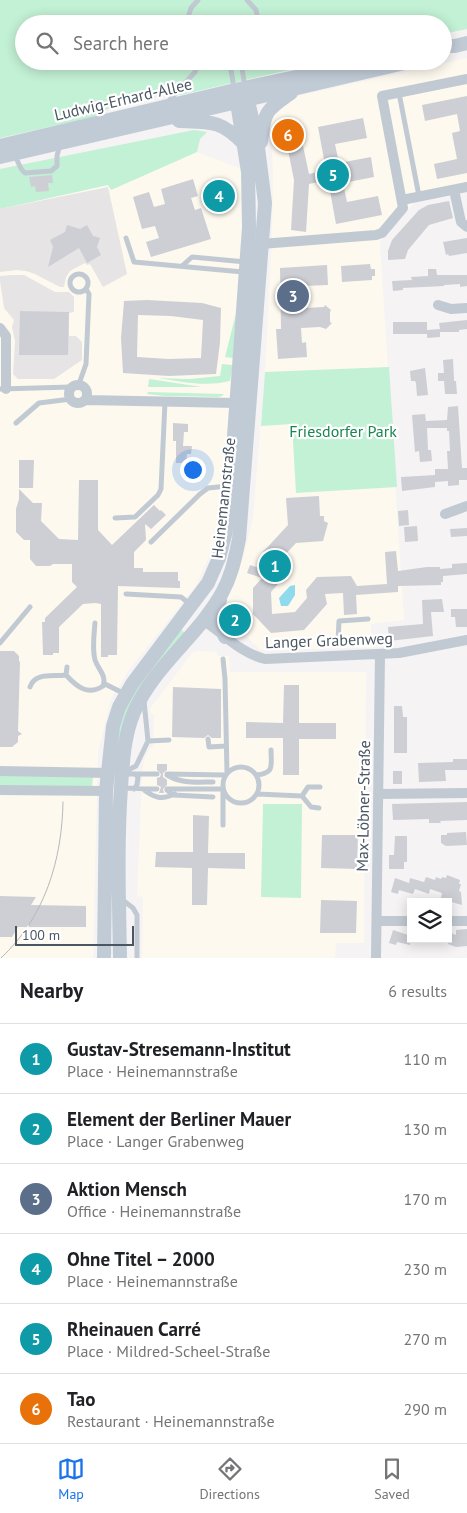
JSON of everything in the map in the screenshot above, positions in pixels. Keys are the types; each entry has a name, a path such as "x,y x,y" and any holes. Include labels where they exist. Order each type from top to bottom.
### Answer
{"main road":[{"name":"Ludwig-Erhard-Allee","path":"7,156 60,144 164,114 337,70"},
{"name":"Ludwig-Erhard-Allee","path":"241,95 298,88 375,70"},
{"path":"259,155 266,114 277,102 298,88"},
{"name":"Heinemannstraße","path":"124,780 113,726 125,695 142,669 208,583 226,535 243,403 255,244 241,95"},
{"name":"Heinemannstraße","path":"120,958 118,861 125,741 134,713 144,694 222,594 234,564 239,539 247,267 265,203 259,155 241,95"},
{"name":"Ludwig-Erhard-Allee","path":"0,146 164,114 221,125 245,145"},
{"path":"203,620 202,606 224,562 226,535"},
{"path":"222,594 217,608 217,616 225,637"},
{"path":"190,607 203,620"},
{"path":"104,958 106,790 124,780"},
{"path":"104,915 108,910 113,910 119,915"}],"street":[{"path":"255,244 382,233 403,208 382,96 467,79"},
{"path":"402,200 467,187"},
{"path":"454,190 461,222 467,227"},
{"path":"438,305 451,309 467,308"},
{"path":"0,328 6,336 3,389"},
{"path":"86,400 88,394 86,388 75,386 69,393 74,402 79,403 86,400 243,403"},
{"path":"445,514 467,506"},
{"name":"Langer Grabenweg","path":"203,620 243,651 265,659 380,655 467,640"},
{"name":"Max-Löbner-Straße","path":"376,958 380,655"},
{"path":"0,771 124,780"},
{"path":"0,790 106,790"},
{"path":"378,794 467,792"},
{"path":"377,921 407,921"},
{"path":"452,921 467,921"}],"lane":[{"path":"189,15 191,8 198,0"},
{"path":"248,0 256,10 257,15"},
{"path":"164,114 196,70"},
{"path":"232,70 241,95"},
{"path":"241,70 241,95"},
{"path":"399,93 419,197"},
{"path":"7,156 19,161 21,170 25,173 51,171 56,166 60,144"},
{"path":"126,238 134,262 182,266 247,267"},
{"path":"182,266 192,257 247,267"},
{"path":"3,389 75,386 86,364 88,294 86,289"},
{"path":"16,423 39,404 71,399"},
{"path":"115,518 135,517 158,495 161,489 165,402"},
{"path":"151,542 208,488 231,486"},
{"path":"126,594 181,597 190,607"},
{"path":"0,643 30,607"},
{"path":"338,642 338,621 368,619"},
{"path":"95,623 93,650 95,662 104,677 105,684"},
{"path":"223,659 226,746 226,774 223,781 223,825"},
{"path":"66,675 67,667"},
{"path":"30,687 32,682 39,677 66,675 84,690 92,691 99,689 105,684"},
{"path":"105,684 125,695"},
{"path":"124,780 136,766 148,741 144,694"},
{"path":"208,739 208,746 226,746"},
{"path":"148,741 169,740"},
{"path":"256,775 266,774 271,769 271,750"},
{"path":"213,782 184,782 176,780 167,774 226,774 232,769 241,767 251,770 256,775 259,783 257,794 248,802 239,804 229,799 223,790"},
{"path":"124,780 157,774"},
{"path":"124,780 146,790 152,797 173,795 213,797"},
{"path":"302,796 308,787 320,786"},
{"path":"146,790 157,789"},
{"path":"173,795 167,789 223,790"},
{"path":"173,795 182,789"},
{"path":"257,794 302,796 311,807 319,808"},
{"path":"119,898 132,908 137,915 137,958"}],"shaded area":[{"path":"467,58 467,188 419,197 380,242 404,620 371,624 373,648 260,650 224,613 225,596 243,558 253,517 265,372 272,236 273,171 270,123 275,109 297,96 413,70 452,70 452,61"},
{"path":"197,152 242,169 244,238 224,488 214,546 195,587 129,670 111,699 98,753 93,958 0,958 0,209 108,185 111,190"},
{"path":"108,187 127,274 103,287 90,264 87,265 85,263 70,271 66,277 64,287 60,287 26,271 0,272 0,209"},
{"path":"24,275 55,292 69,292 74,297 74,312 69,313 69,336 76,336 82,342 82,360 54,379 18,379 13,374 15,341 12,327 14,320 4,308 0,281 0,276"},
{"path":"193,652 217,652 217,656 229,656 230,672 366,672 364,943 336,943 335,958 142,958 143,897 137,896 142,775 144,759 150,748 153,747 154,714 151,714 149,710"}],"green space":[{"path":"0,0 467,0 467,29 452,32 452,15 15,15 15,70 289,70 180,95 161,95 111,107 97,116 0,138"},
{"path":"194,130 207,132 200,139 197,152 111,190 108,185 0,209 0,169"},
{"path":"236,313 233,358 225,357"},
{"path":"222,364 233,365 230,381 203,384 158,378 189,379 220,376"},
{"name":"Friesdorfer Park","path":"389,367 397,487 296,493 292,424 261,426 265,372"},
{"path":"149,379 202,387 148,387"},
{"path":"148,392 224,394 218,397 165,396 147,394"},
{"path":"179,628 185,633 164,659 119,755 115,755 120,726 130,698"},
{"path":"0,775 93,776 92,787 0,786"},
{"path":"263,804 302,804 301,898 261,897"}],"water":[{"path":"295,585 295,595 288,606 281,606 279,598 290,586"}],"building":[{"path":"467,96 467,173 437,179 434,164 457,159 452,133 460,131 457,114 425,121 422,105"},
{"path":"363,118 367,138 335,144 339,163 371,157 374,177 343,183 347,202 378,196 382,215 336,224 328,180 309,184 306,232 291,230 294,180 284,130 299,127 309,174 326,170 318,127"},
{"path":"52,175 53,183 48,183 49,191 36,192 35,186 31,187 29,177"},
{"path":"193,179 198,196 191,198 195,210 201,208 211,239 151,257 146,242 159,238 155,226 142,229 133,197 149,192 154,207 165,204 161,189"},
{"path":"449,201 453,218 429,225 408,250 405,259 388,260 388,251 392,240 419,210 428,205"},
{"path":"67,225 80,229 87,225 93,236 100,238 97,247 101,255 87,263 79,248 48,267 53,247 50,240 65,232"},
{"path":"467,238 467,253 446,255 443,242"},
{"path":"370,264 371,269 375,269 375,276 372,276 372,280 342,282 341,266"},
{"path":"327,265 328,285 304,286 305,308 324,307 325,305 331,310 330,322 332,323 326,329 320,327 301,328 302,343 306,342 307,357 278,359 276,329 281,329 280,268"},
{"path":"428,269 436,269 437,275 467,275 467,286 460,287 460,284 444,285 403,288 403,290 393,291 392,281 412,280 411,277 428,276"},
{"path":"147,300 202,303 221,308 220,342 216,374 169,376 123,373 121,338 124,301","holes":["138,315 171,316 203,320 201,358 137,357"]},
{"path":"20,311 69,312 68,355 19,355"},
{"path":"467,320 467,329 459,330 459,332 440,332 440,337 427,338 427,334 393,334 393,322 427,322 427,330 440,329 439,323"},
{"path":"453,359 454,381 456,381 457,394 445,394 444,381 438,381 438,373 444,373 443,360"},
{"path":"425,368 428,395 417,396 416,383 411,381 410,371"},
{"path":"458,406 462,468 467,468 467,480 459,480 459,485 448,486 448,481 435,482 435,487 402,491 401,477 435,475 435,469 448,469 447,451 450,451 449,431 447,431 447,428 427,428 428,450 431,450 432,461 420,462 419,451 415,452 412,415 425,414 426,421 447,420 448,407"},
{"path":"173,423 188,424 188,432 184,432 183,446 192,446 191,454 187,454 186,463 176,463 176,441 173,441"},
{"path":"19,460 34,460 33,488 19,488"},
{"path":"79,480 98,480 98,530 112,545 154,505 166,515 151,529 145,524 146,540 134,552 134,568 143,568 143,572 178,572 178,581 180,581 180,588 118,586 117,655 108,655 108,657 101,657 101,604 95,603 83,604 59,627 59,653 43,655 42,622 45,622 45,618 77,587 72,582 72,564 36,566 30,559 30,540 24,540 16,532 16,509 19,489 33,503 42,503 41,521 59,539 78,540"},
{"path":"319,496 320,516 324,516 324,521 328,523 323,541 296,543 283,557 284,577 271,592 272,614 295,612 307,598 306,590 317,577 351,576 357,586 387,584 385,552 396,551 398,571 427,567 452,568 452,564 467,563 467,574 443,576 441,585 398,586 398,592 356,595 357,614 344,615 343,593 325,594 327,604 304,630 271,633 253,614 253,588 262,578 247,573 250,565 268,571 267,554 263,552 288,525 286,498"},
{"path":"408,510 409,525 399,526 398,511"},
{"path":"417,526 418,541 405,542 404,527"},
{"path":"467,528 467,536 451,537 450,529"},
{"path":"442,599 444,612 431,612 433,636 389,641 388,627 423,624 422,600"},
{"path":"451,609 467,609 467,627 456,627 455,617 451,617"},
{"path":"0,651 14,651 19,656 20,662 18,731 22,734 18,736 18,742 12,747 0,747"},
{"path":"284,685 299,685 299,723 336,723 336,739 299,739 299,775 283,775 283,738 246,738 246,722 283,723"},
{"path":"173,687 221,689 221,738 212,738 208,735 204,738 172,737"},
{"path":"394,706 402,706 403,717 407,717 407,753 394,753"},
{"path":"453,759 467,759 467,770 445,770 446,781 419,782 418,763 453,762"},
{"path":"157,764 167,764 167,770 163,773 163,777 167,780 167,785 163,789 164,793 159,793 161,787 157,785 157,778 161,774 157,770"},
{"path":"393,771 402,771 402,784 393,784"},
{"path":"467,802 467,820 429,823 429,819 393,820 392,804"},
{"path":"193,815 209,816 208,853 245,853 245,869 208,868 207,905 192,905 192,868 155,867 156,852 193,852"},
{"path":"466,832 467,845 446,846 441,843 441,835"},
{"path":"322,835 358,835 357,869 321,868"},
{"path":"395,836 407,836 407,862 404,862 404,869 389,869 389,855 394,855"},
{"path":"447,875 460,880 459,891 461,892 462,905 452,902 452,898 441,898 442,893 430,889 429,894 415,889 413,894 399,890 398,894 391,892 395,878 409,883 410,878 424,882 426,877 435,880 436,877 446,878"},
{"path":"0,896 36,897 31,905 86,906 86,927 18,927 12,937 0,937"},
{"path":"321,900 357,901 356,933 320,933"},
{"path":"467,929 467,946 456,947 448,944 452,943 452,934 456,935 456,930"},
{"path":"393,930 407,935 407,943 410,943 410,945 397,942 396,945 389,943"}],"tram line":[{"path":"1,958 29,924 40,906 48,886 55,866 59,845 63,802"}],"place":[{"name":"Tao","path":"288,135"},
{"name":"Rheinauen Carré","path":"333,175"},
{"name":"Ohne Titel – 2000","path":"219,196"},
{"name":"Aktion Mensch","path":"293,296"},
{"name":"Gustav-Stresemann-Institut","path":"275,566"},
{"name":"Element der Berliner Mauer","path":"235,620"}]}
